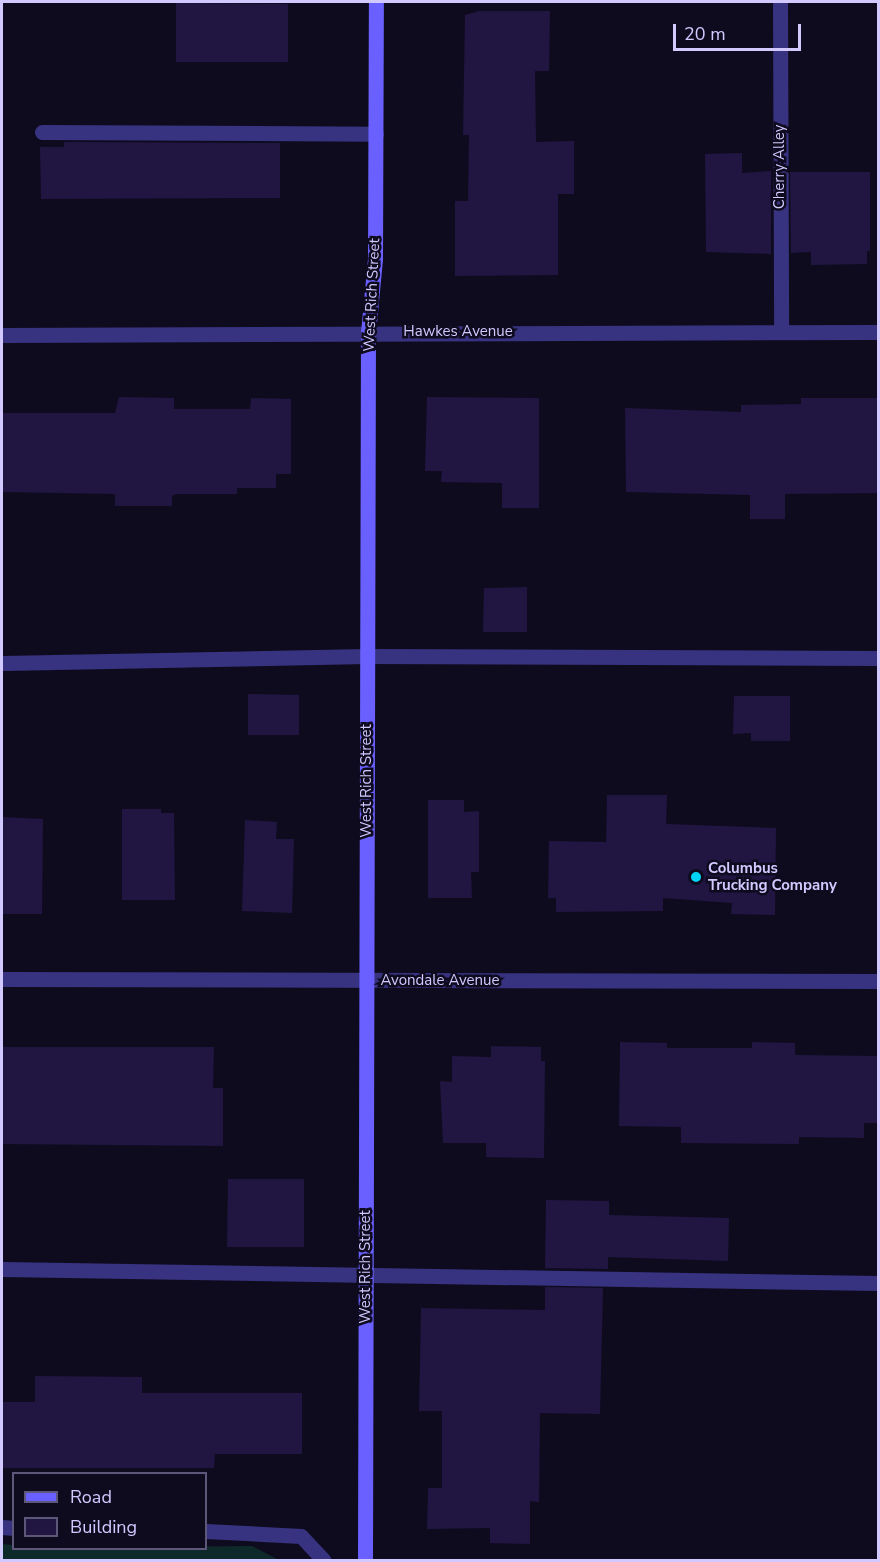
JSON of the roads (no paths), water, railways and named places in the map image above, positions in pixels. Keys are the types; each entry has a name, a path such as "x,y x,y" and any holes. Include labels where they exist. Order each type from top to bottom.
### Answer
{"street":[{"name":"West Rich Street","path":"365,1560 368,333 375,259 376,2"},
{"name":"Cherry Alley","path":"780,2 781,332"},
{"path":"42,132 376,134"},
{"name":"Hawkes Avenue","path":"2,335 879,332"},
{"path":"2,663 367,656 879,658"},
{"name":"Avondale Avenue","path":"2,979 879,981"},
{"path":"2,1269 366,1273 879,1283"},
{"path":"207,1531 301,1536 323,1560"}],"place":[{"name":"Columbus Trucking Company","path":"696,877"}]}
